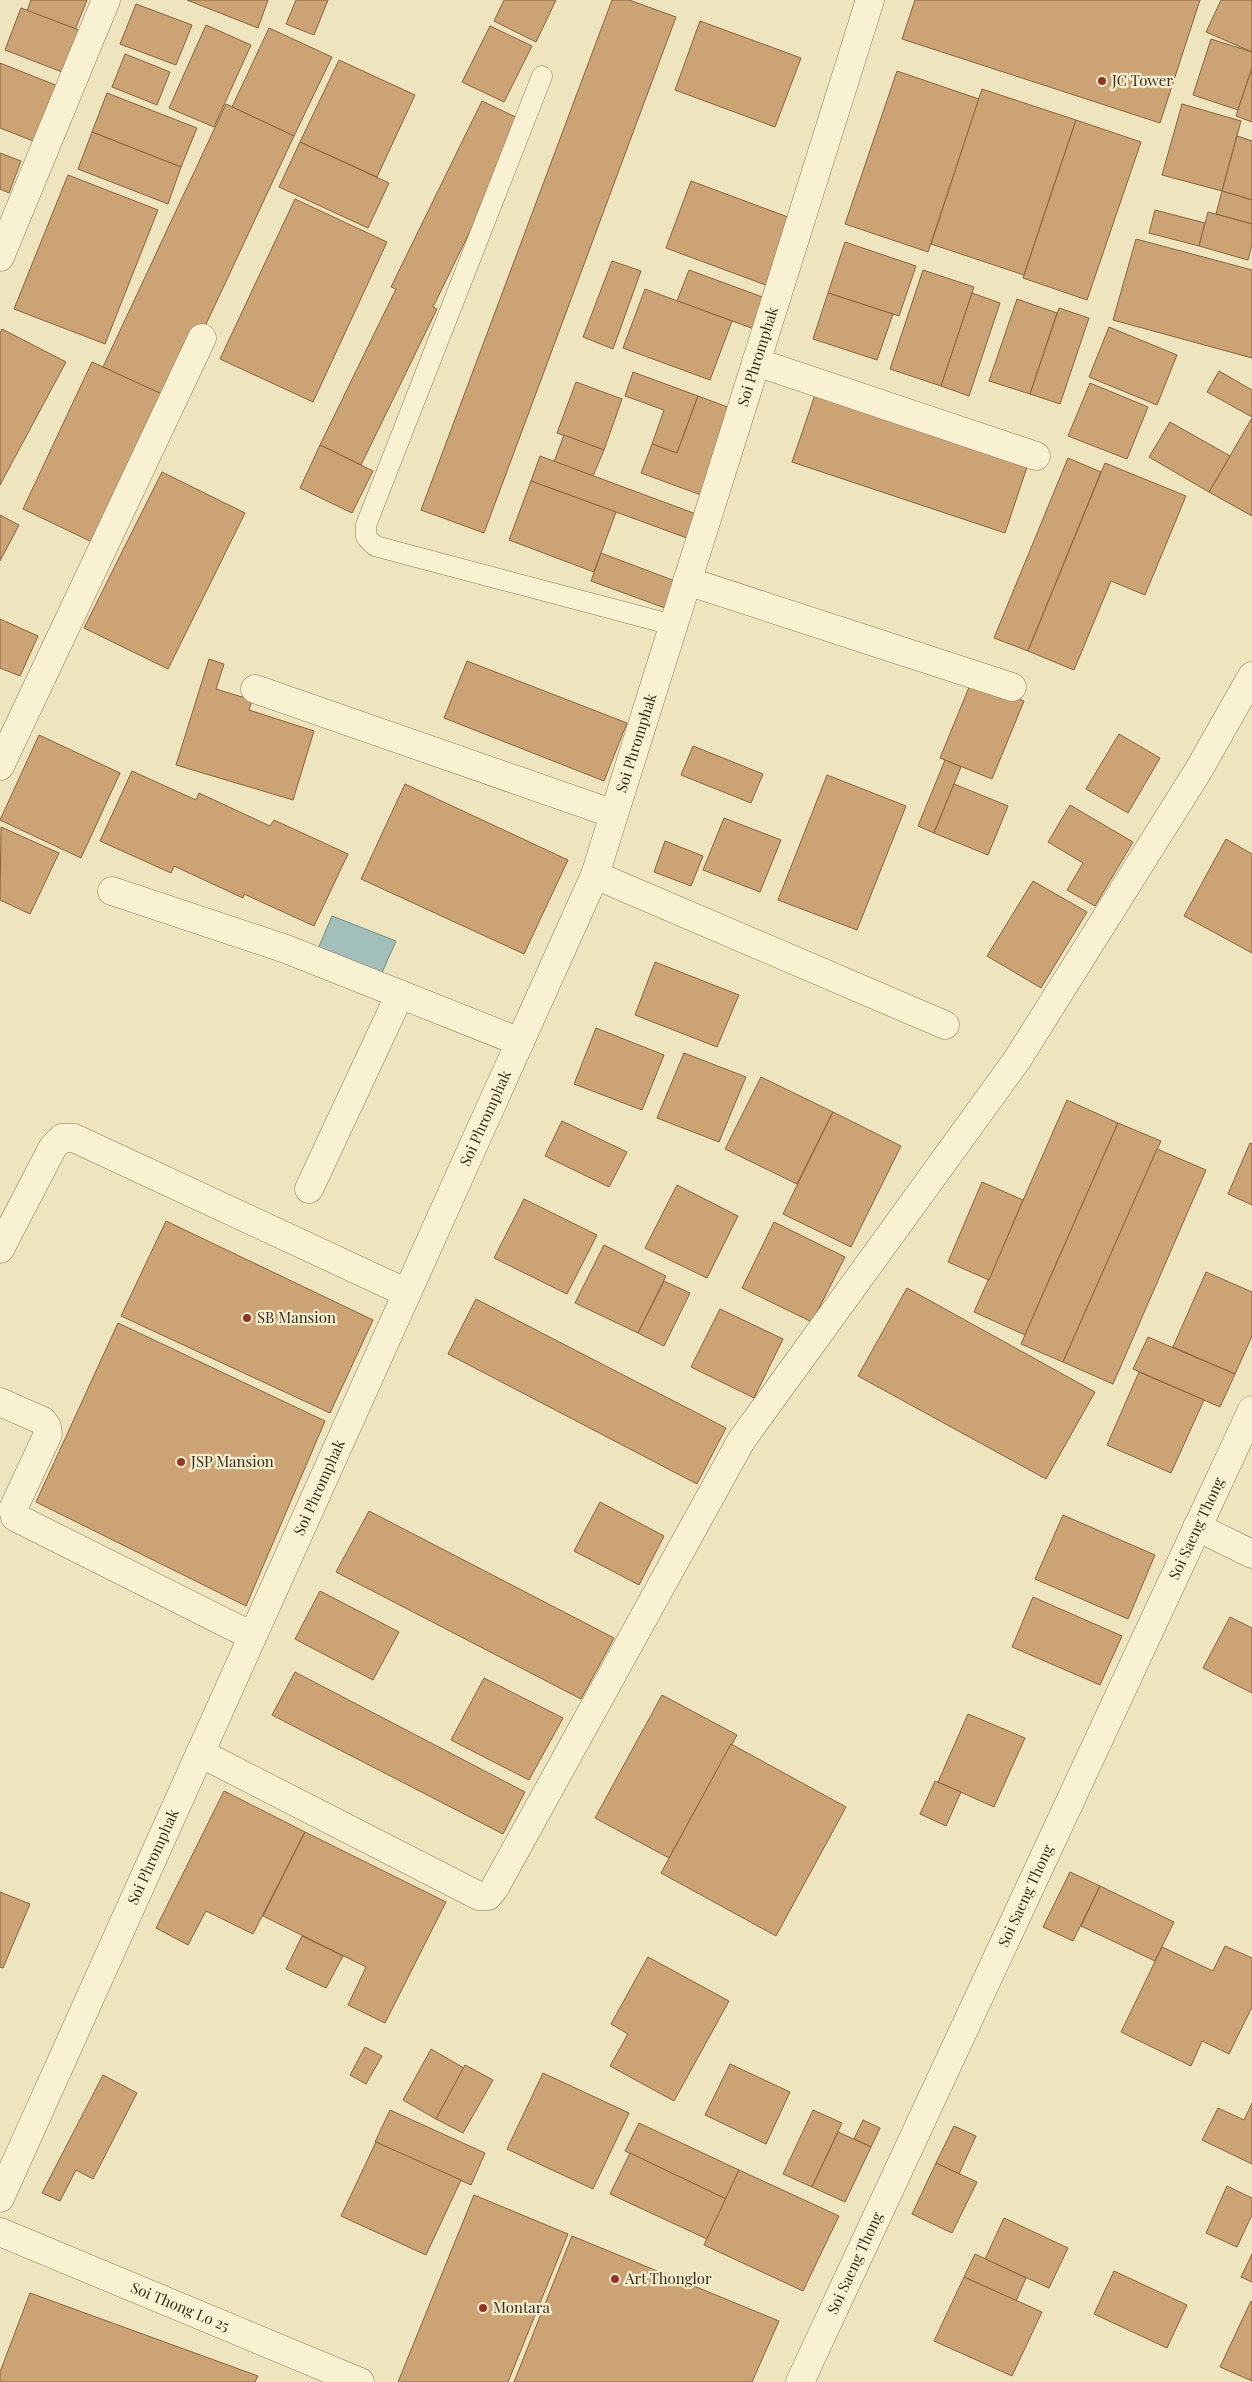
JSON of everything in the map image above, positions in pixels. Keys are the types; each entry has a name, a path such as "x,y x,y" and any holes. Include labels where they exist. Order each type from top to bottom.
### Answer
{"street":[{"path":"0,257 106,0"},
{"name":"Soi Phromphak","path":"0,2198 595,875 870,0"},
{"path":"0,766 202,338"},
{"path":"756,362 1036,456"},
{"path":"687,581 1012,688"},
{"path":"200,1753 479,1896 488,1896 494,1889 741,1441 1017,1060 1198,771 1252,676"},
{"path":"255,689 614,814"},
{"path":"595,875 945,1024"},
{"path":"112,891 286,949 520,1042"},
{"path":"309,1189 400,994"},
{"path":"0,1249 53,1147 62,1138 74,1138 407,1293"},
{"path":"0,1402 43,1421 47,1427 48,1434 13,1509 15,1517 252,1636"},
{"name":"Soi Saeng Thong","path":"800,2382 1252,1410"},
{"path":"1197,1527 1252,1554"},
{"name":"Soi Thong Lo 25","path":"0,2232 360,2382"}],"lane":[{"path":"542,76 366,524 366,537 375,546 673,625"}],"water":[{"path":"332,916 396,941 380,977 317,951"}],"building":[{"path":"31,0 87,0 75,30 27,11"},
{"path":"187,0 268,0 258,28"},
{"path":"296,0 328,0 314,35 286,24"},
{"path":"504,0 556,0 536,42 494,21"},
{"path":"612,0 629,0 676,17 484,533 421,510"},
{"name":"JC Tower","path":"915,0 1200,0 1160,123 902,39"},
{"path":"1221,0 1252,0 1252,52 1206,32"},
{"path":"136,4 192,25 176,65 120,44"},
{"path":"21,8 79,30 62,72 5,50"},
{"path":"700,21 801,58 775,127 675,90"},
{"path":"206,25 251,45 214,127 169,108"},
{"path":"490,26 532,46 504,102 462,82"},
{"path":"269,28 332,57 294,136 232,107"},
{"path":"1211,39 1252,52 1252,68 1238,110 1193,95"},
{"path":"125,54 170,72 157,105 112,87"},
{"path":"339,60 415,95 377,177 300,142"},
{"path":"0,63 63,88 41,144 0,128"},
{"path":"1252,68 1252,122 1236,116"},
{"path":"897,71 979,99 928,252 845,224"},
{"path":"982,89 1076,120 1024,275 931,244"},
{"path":"107,93 197,128 181,167 92,132"},
{"path":"482,101 524,121 433,307 437,309 361,465 320,445 396,289 391,287"},
{"path":"226,104 294,136 171,399 103,367"},
{"path":"1182,104 1241,121 1222,191 1162,175"},
{"path":"1076,120 1141,142 1087,300 1023,278"},
{"path":"92,132 181,167 168,204 78,169"},
{"path":"1237,136 1252,141 1252,200 1222,191"},
{"path":"300,142 389,183 368,228 279,187"},
{"path":"0,153 21,161 9,193 0,189"},
{"path":"68,175 158,210 105,344 14,309"},
{"path":"691,181 796,220 771,287 666,248"},
{"path":"1222,191 1252,200 1252,224 1216,214"},
{"path":"295,199 387,242 313,402 220,359"},
{"path":"1155,210 1205,223 1199,246 1149,233"},
{"path":"1208,212 1252,224 1252,245 1248,260 1199,246"},
{"path":"1136,239 1252,270 1252,358 1113,320"},
{"path":"845,242 916,266 899,316 828,293"},
{"path":"612,261 641,271 613,349 583,337"},
{"path":"689,270 768,299 757,330 677,301"},
{"path":"923,270 974,287 941,386 890,369"},
{"path":"645,289 732,321 710,380 623,348"},
{"path":"828,293 893,314 877,360 813,339"},
{"path":"972,293 1000,303 969,396 941,386"},
{"path":"1017,299 1057,313 1030,394 989,381"},
{"path":"1059,308 1089,318 1060,404 1030,394"},
{"path":"1109,327 1177,355 1157,405 1089,377"},
{"path":"2,329 66,362 0,485 0,333"},
{"path":"92,362 162,394 92,542 23,509"},
{"path":"1219,371 1252,390 1252,417 1207,392"},
{"path":"633,372 698,396 677,453 652,444 664,410 625,396"},
{"path":"576,382 622,399 604,450 557,433"},
{"path":"1090,383 1148,407 1127,459 1068,436"},
{"path":"818,386 1030,458 1005,533 792,462"},
{"path":"698,396 733,409 701,495 641,473 652,444 677,453"},
{"path":"1252,418 1252,516 1209,492"},
{"path":"1170,422 1230,456 1209,492 1149,457"},
{"path":"564,435 604,450 593,476 554,462"},
{"path":"320,445 373,471 352,513 300,488"},
{"path":"540,456 696,514 687,538 531,481"},
{"path":"1068,458 1101,472 1028,651 994,638"},
{"path":"1105,463 1186,496 1145,595 1111,581 1074,670 1028,651"},
{"path":"162,472 245,513 168,669 84,628"},
{"path":"531,481 616,512 594,572 509,540"},
{"path":"0,515 19,525 0,561"},
{"path":"601,553 675,581 665,608 591,581"},
{"path":"0,619 38,636 20,676 0,668"},
{"path":"209,659 224,664 216,689 252,700 249,710 314,731 293,800 176,765"},
{"path":"467,661 627,723 604,781 444,718"},
{"path":"972,680 1024,701 992,779 940,758"},
{"path":"1119,734 1160,758 1128,813 1086,789"},
{"path":"39,735 120,773 81,858 0,820"},
{"path":"693,746 763,774 751,803 681,775"},
{"path":"945,760 961,767 934,833 918,826"},
{"path":"132,771 196,800 199,793 270,826 274,820 348,854 314,926 244,894 243,898 174,866 171,873 100,841"},
{"path":"827,775 906,806 857,930 778,900"},
{"path":"405,784 568,860 524,954 361,879"},
{"path":"954,784 1008,806 988,855 934,833"},
{"path":"1070,805 1133,842 1095,906 1067,890 1083,863 1048,842"},
{"path":"724,818 781,840 760,892 703,870"},
{"path":"1,827 59,853 30,914 0,900"},
{"path":"1226,839 1252,854 1252,953 1184,916"},
{"path":"665,841 703,856 691,886 654,872"},
{"path":"1033,881 1087,912 1041,988 987,956"},
{"path":"655,962 739,995 717,1047 635,1015"},
{"path":"596,1028 664,1055 642,1110 574,1084"},
{"path":"684,1053 746,1077 719,1142 657,1118"},
{"path":"761,1077 833,1112 797,1184 725,1149"},
{"path":"1067,1100 1118,1123 1025,1335 974,1312"},
{"path":"833,1112 901,1146 851,1247 783,1214"},
{"path":"562,1121 627,1152 609,1187 545,1156"},
{"path":"1118,1123 1161,1141 1063,1362 1021,1344"},
{"path":"1250,1143 1252,1144 1252,1205 1228,1194"},
{"path":"1157,1149 1206,1170 1113,1384 1063,1362"},
{"path":"982,1182 1023,1200 989,1280 948,1262"},
{"path":"677,1185 738,1216 707,1278 645,1248"},
{"path":"524,1199 597,1235 567,1294 494,1258"},
{"name":"SB Mansion","path":"166,1221 373,1320 330,1413 121,1316"},
{"path":"774,1222 845,1257 812,1322 742,1288"},
{"path":"604,1245 666,1276 638,1333 575,1303"},
{"path":"1206,1272 1252,1292 1252,1336 1235,1374 1173,1347"},
{"path":"664,1281 690,1293 664,1346 638,1333"},
{"path":"907,1288 1095,1392 1046,1479 858,1376"},
{"path":"476,1299 726,1428 697,1484 448,1354"},
{"path":"720,1309 783,1339 754,1398 691,1367"},
{"name":"JSP Mansion","path":"118,1323 325,1421 246,1606 36,1502"},
{"path":"1148,1337 1235,1374 1220,1407 1133,1369"},
{"path":"1139,1372 1204,1400 1171,1473 1107,1445"},
{"path":"600,1502 664,1536 639,1585 574,1551"},
{"path":"369,1511 614,1638 581,1699 336,1572"},
{"path":"1063,1515 1155,1555 1128,1619 1035,1579"},
{"path":"320,1591 399,1632 373,1680 295,1639"},
{"path":"1033,1597 1122,1636 1100,1685 1012,1647"},
{"path":"1230,1617 1252,1628 1252,1693 1203,1668"},
{"path":"295,1672 525,1792 503,1834 272,1715"},
{"path":"484,1678 563,1718 529,1780 451,1740"},
{"path":"662,1695 737,1735 669,1858 595,1818"},
{"path":"968,1714 1025,1738 994,1807 938,1782"},
{"path":"731,1744 846,1807 776,1936 661,1873"},
{"path":"935,1781 961,1792 946,1826 920,1814"},
{"path":"224,1791 305,1832 253,1934 206,1911 188,1945 156,1928"},
{"path":"305,1832 446,1902 385,2023 348,2005 366,1967 263,1916"},
{"path":"1070,1872 1100,1886 1073,1941 1043,1927"},
{"path":"1100,1886 1174,1922 1155,1961 1081,1926"},
{"path":"0,1892 30,1904 3,1968 0,1967"},
{"path":"302,1936 343,1956 326,1988 286,1969"},
{"path":"1225,1946 1252,1958 1252,2007 1229,2054 1202,2041 1191,2066 1121,2032 1162,1947 1213,1971"},
{"path":"648,1957 729,2001 674,2101 610,2066 628,2034 611,2024"},
{"path":"365,2047 382,2056 366,2084 350,2075"},
{"path":"431,2049 464,2068 436,2119 403,2100"},
{"path":"730,2064 790,2092 766,2144 705,2115"},
{"path":"465,2065 493,2080 463,2133 436,2119"},
{"path":"543,2073 629,2113 593,2189 507,2149"},
{"path":"103,2075 137,2093 93,2179 76,2170 60,2201 42,2193"},
{"path":"1252,2103 1252,2164 1202,2140 1218,2108 1244,2120"},
{"path":"390,2110 485,2153 471,2185 375,2142"},
{"path":"813,2110 842,2123 812,2187 783,2174"},
{"path":"863,2120 880,2128 871,2147 854,2139"},
{"path":"639,2123 739,2170 726,2199 625,2151"},
{"path":"954,2126 976,2136 959,2174 936,2163"},
{"path":"838,2132 871,2147 845,2202 812,2187"},
{"path":"376,2142 461,2180 426,2255 341,2216"},
{"path":"630,2153 726,2199 707,2239 610,2194"},
{"path":"936,2163 977,2182 952,2233 912,2214"},
{"path":"739,2170 839,2216 803,2291 704,2245"},
{"path":"1227,2186 1252,2198 1252,2215 1237,2247 1206,2233"},
{"name":"Montara","path":"474,2195 568,2234 508,2382 398,2382"},
{"path":"1004,2218 1068,2248 1049,2288 985,2259"},
{"name":"Art Thonglor","path":"572,2236 779,2321 752,2382 514,2382"},
{"path":"975,2254 1026,2278 1016,2301 964,2277"},
{"path":"1252,2254 1252,2282 1241,2277"},
{"path":"1114,2271 1187,2305 1167,2348 1094,2314"},
{"path":"964,2277 1042,2312 1012,2376 934,2341"},
{"path":"30,2293 258,2376 255,2382 0,2382 0,2372"},
{"path":"1252,2302 1252,2381 1220,2367"}],"place":[{"name":"JC Tower","path":"1102,81"},
{"name":"SB Mansion","path":"247,1318"},
{"name":"JSP Mansion","path":"181,1462"},
{"name":"Art Thonglor","path":"615,2279"},
{"name":"Montara","path":"483,2308"}]}
